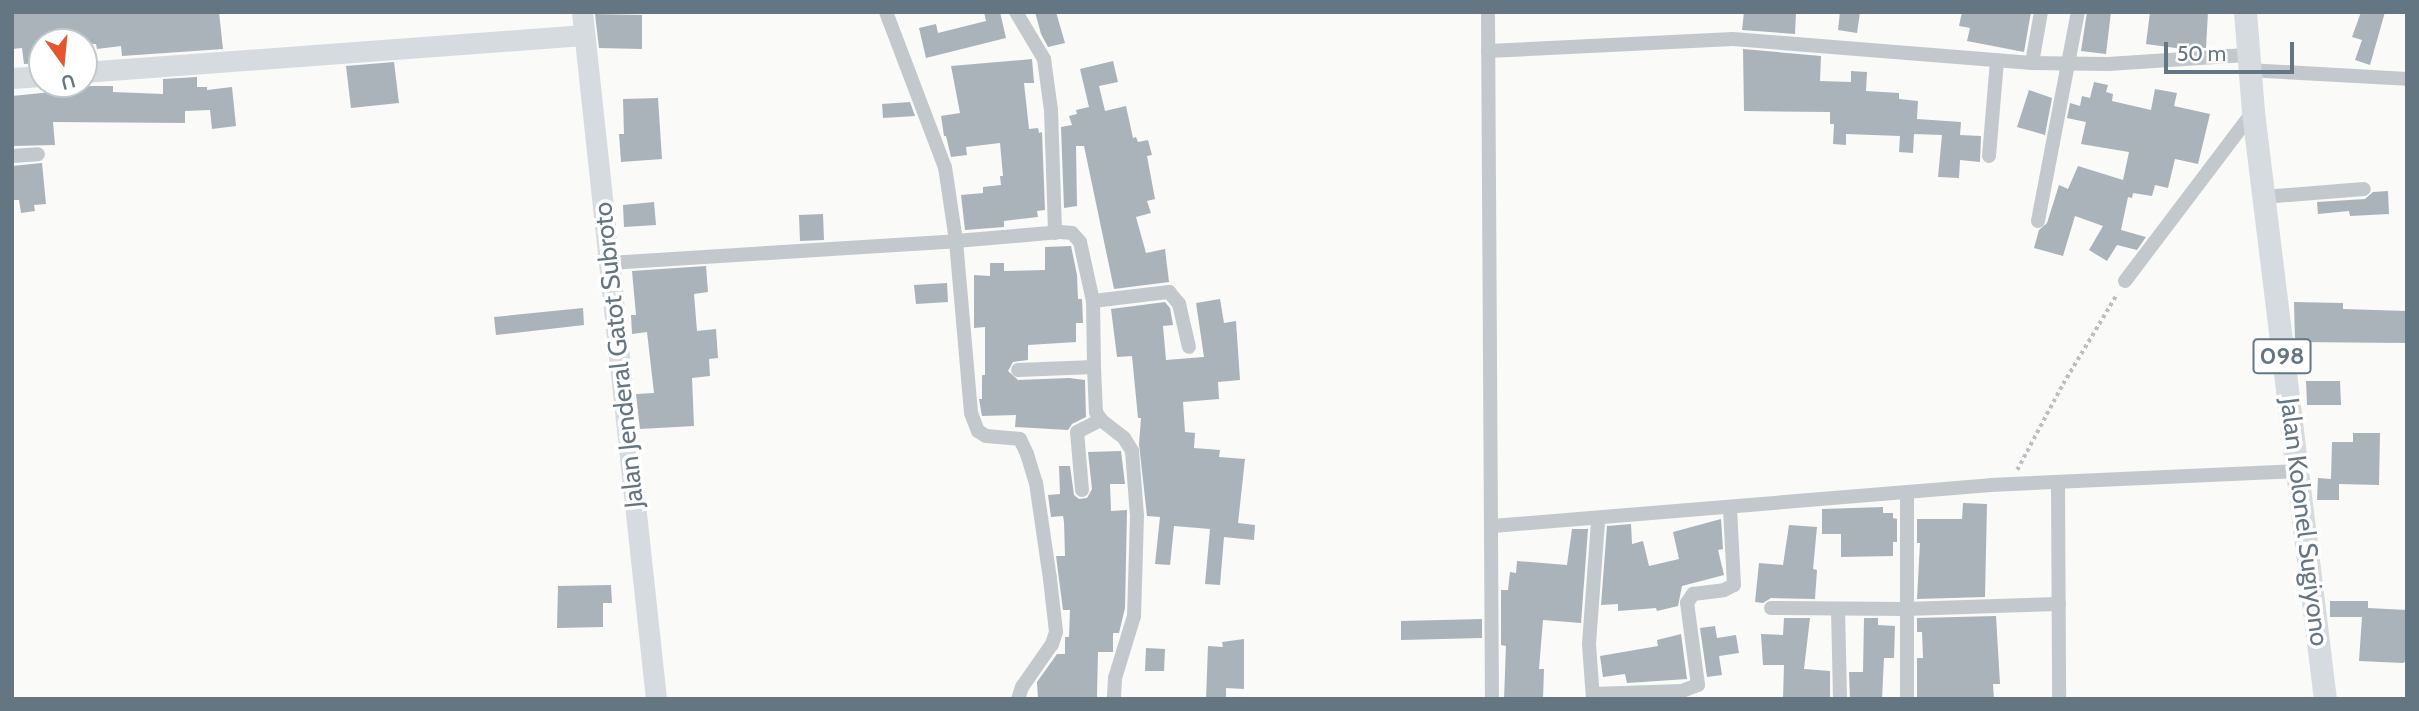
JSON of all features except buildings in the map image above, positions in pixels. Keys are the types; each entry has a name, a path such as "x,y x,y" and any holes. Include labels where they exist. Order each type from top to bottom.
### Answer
{"main road":[{"name":"Jalan Jenderal Gatot Subroto","path":"582,12 656,699"},
{"name":"Jalan Kolonel Sugiyono","path":"2245,12 2247,62 2325,699"},
{"path":"98,71 584,35"}],"street":[{"path":"886,12 945,167 956,241 971,413 978,431 986,436 1020,439 1036,484 1056,632 1052,644 1022,687 1018,699"},
{"path":"1016,12 1044,59 1051,110 1055,233"},
{"path":"1488,12 1492,699"},
{"path":"2032,64 2041,12"},
{"path":"2038,221 2078,12"},
{"path":"1488,51 1739,39 2032,64 2247,62 2407,79"},
{"path":"1989,156 1997,60"},
{"path":"2125,281 2253,112"},
{"path":"12,156 38,154"},
{"path":"2263,197 2364,190"},
{"path":"609,263 1072,233 1080,242 1093,301 1096,412 1101,420 1124,438 1132,451 1137,516 1135,616 1115,678 1114,699"},
{"path":"1093,301 1159,291 1172,294 1178,304 1189,347"},
{"path":"1018,370 1094,367"},
{"path":"1082,490 1077,432 1101,420"},
{"path":"1493,526 1598,520 2010,484 2298,471"},
{"path":"2058,482 2059,699"},
{"path":"1907,492 1907,699"},
{"path":"1598,520 1589,644 1593,696 1683,695 1700,681 1689,597 1693,594 1724,590 1734,585 1730,508"},
{"path":"1770,608 1906,609 2059,604"},
{"path":"1838,609 1840,699"}],"path":[{"path":"2010,484 2063,384 2125,281"}]}
